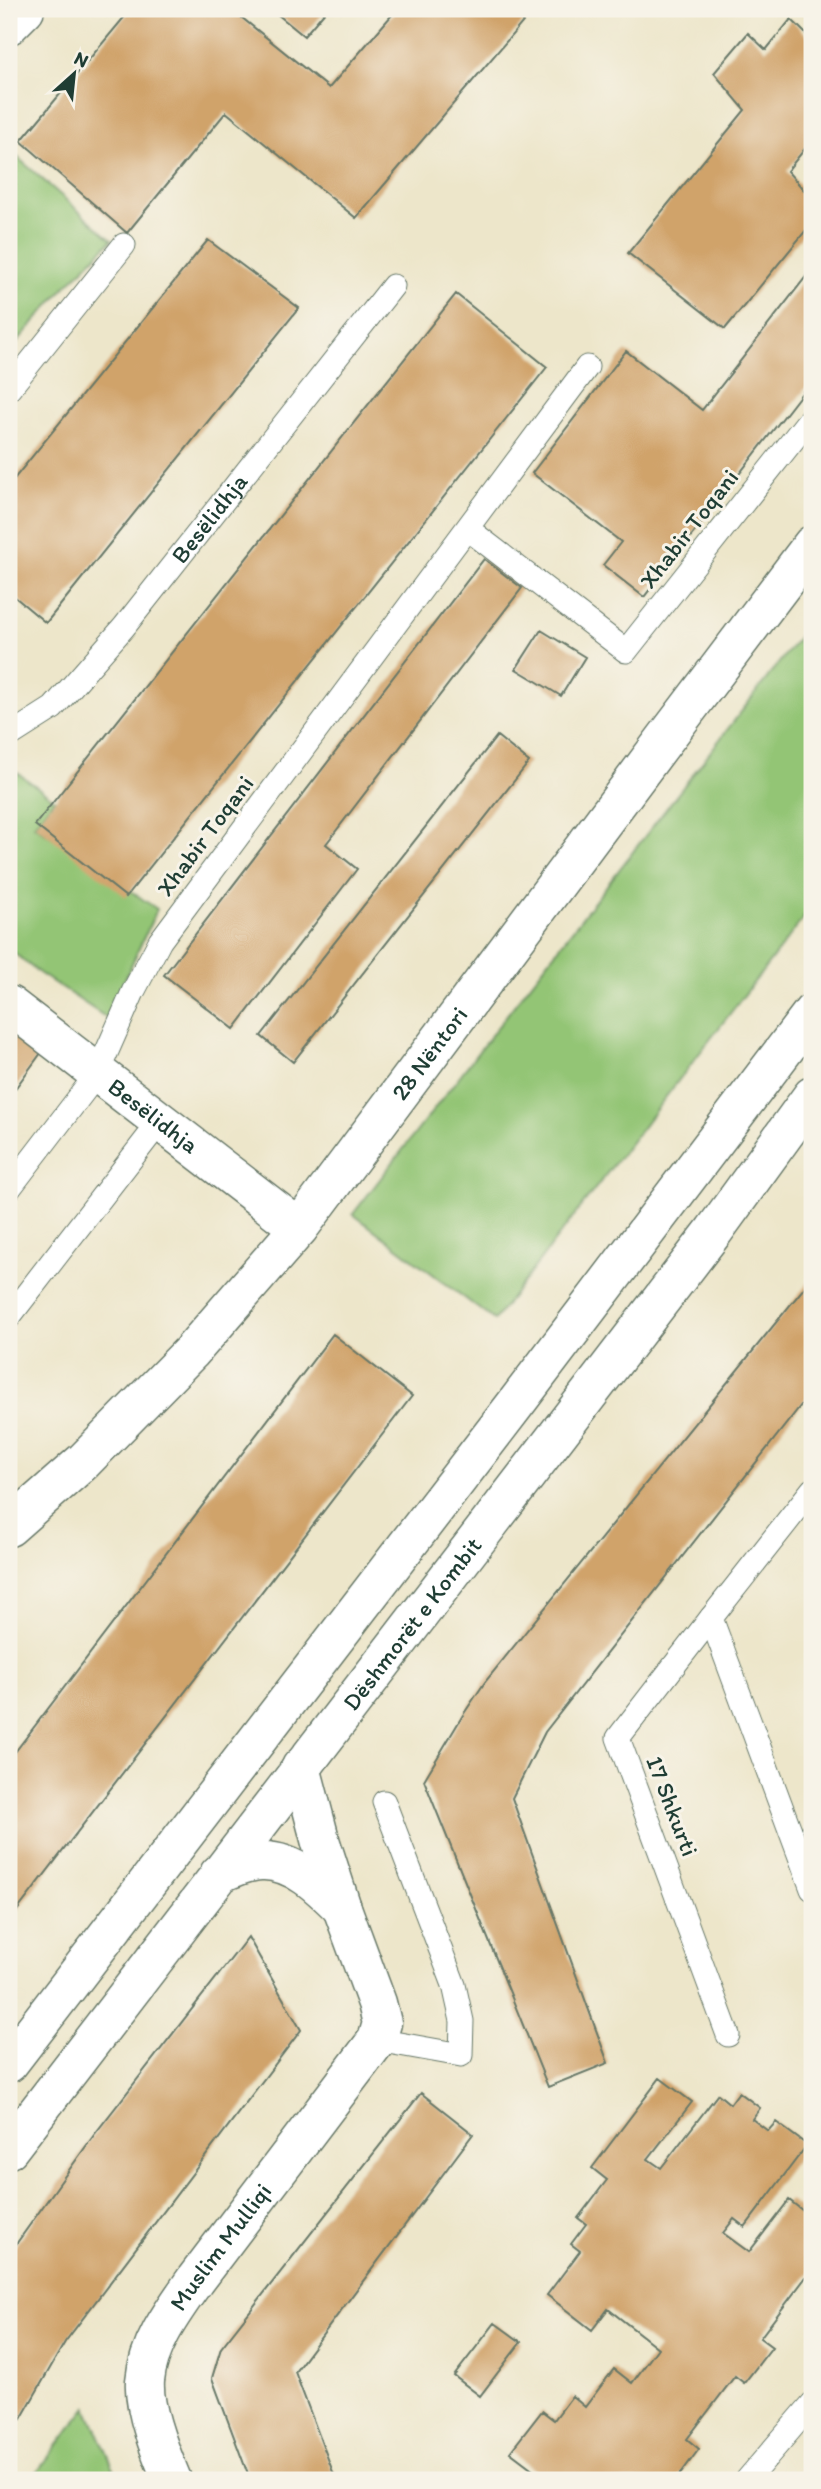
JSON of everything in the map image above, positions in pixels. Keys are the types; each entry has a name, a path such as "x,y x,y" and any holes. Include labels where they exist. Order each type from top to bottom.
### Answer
{"main road":[{"path":"9,25 25,9"},
{"name":"28 Nëntori","path":"9,1527 84,1461 191,1352 299,1228 812,545"},
{"name":"Besëlidhja","path":"9,1005 159,1123 299,1228"},
{"path":"9,2063 812,1013"},
{"name":"Dëshmorët e Kombit","path":"9,2149 706,1242 812,1096"},
{"path":"301,1767 321,1843 377,2003 382,2023 377,2040"},
{"path":"219,1874 263,1860 285,1865 320,1886 342,1908"},
{"name":"Muslim Mulliqi","path":"172,2480 151,2421 145,2382 154,2348 170,2316 195,2280 377,2040"}],"lane":[{"path":"9,389 124,245"},
{"name":"Besëlidhja","path":"9,736 53,708 124,627 393,286"},
{"name":"Xhabir Toqani","path":"9,1189 97,1074 133,992 160,941 587,366"},
{"name":"Xhabir Toqani","path":"468,529 626,651 812,416"},
{"path":"9,1317 159,1123"},
{"name":"17 Shkurti","path":"728,2035 618,1738 812,1490"},
{"path":"712,1618 812,1889"},
{"path":"377,2040 461,2055 462,2021 454,1985 384,1802"},
{"path":"747,2480 812,2404"}],"green space":[{"path":"9,150 112,240 66,286 9,351"},
{"path":"812,620 812,907 494,1320 353,1214"},
{"path":"9,767 54,799 34,825 157,909 107,1018 39,973 9,949"},
{"path":"87,2407 119,2480 31,2480"}],"building":[{"path":"131,9 231,9 329,88 397,9 534,9 356,218 226,112 127,233 21,141"},
{"path":"271,9 327,9 304,36"},
{"path":"791,19 812,40 812,140 787,171 812,199 812,223 725,329 628,253 745,110 714,73 748,33 766,50"},
{"path":"208,240 299,308 46,623 9,592 9,485"},
{"path":"812,269 812,380 644,597 603,565 621,542 532,473 626,351 702,410"},
{"path":"456,294 547,367 126,897 35,825"},
{"path":"484,559 522,588 326,844 357,869 234,1029 164,975"},
{"path":"541,630 585,657 561,696 516,669"},
{"path":"497,736 529,762 293,1062 261,1036"},
{"path":"9,1029 41,1053 9,1097"},
{"path":"812,1278 812,1391 545,1732 512,1798 608,2063 548,2087 424,1780 485,1682"},
{"path":"333,1334 412,1396 9,1921 9,1760"},
{"path":"248,1937 301,2030 65,2342 21,2419 9,2396 9,2254 94,2135"},
{"path":"660,2078 692,2102 648,2159 661,2168 718,2094 730,2104 739,2092 760,2108 752,2119 768,2131 776,2122 807,2145 745,2227 734,2219 723,2233 749,2252 789,2200 812,2218 812,2269 760,2338 772,2347 744,2383 735,2376 687,2439 699,2449 676,2480 547,2480 510,2452 542,2411 554,2420 572,2396 585,2407 614,2369 632,2383 658,2348 608,2309 592,2330 547,2295 580,2251 571,2244 586,2224 578,2218 607,2180 592,2168"},
{"path":"421,2093 473,2134 295,2372 336,2480 250,2480 212,2378 221,2348"},
{"path":"495,2323 521,2342 480,2396 454,2376"}]}
